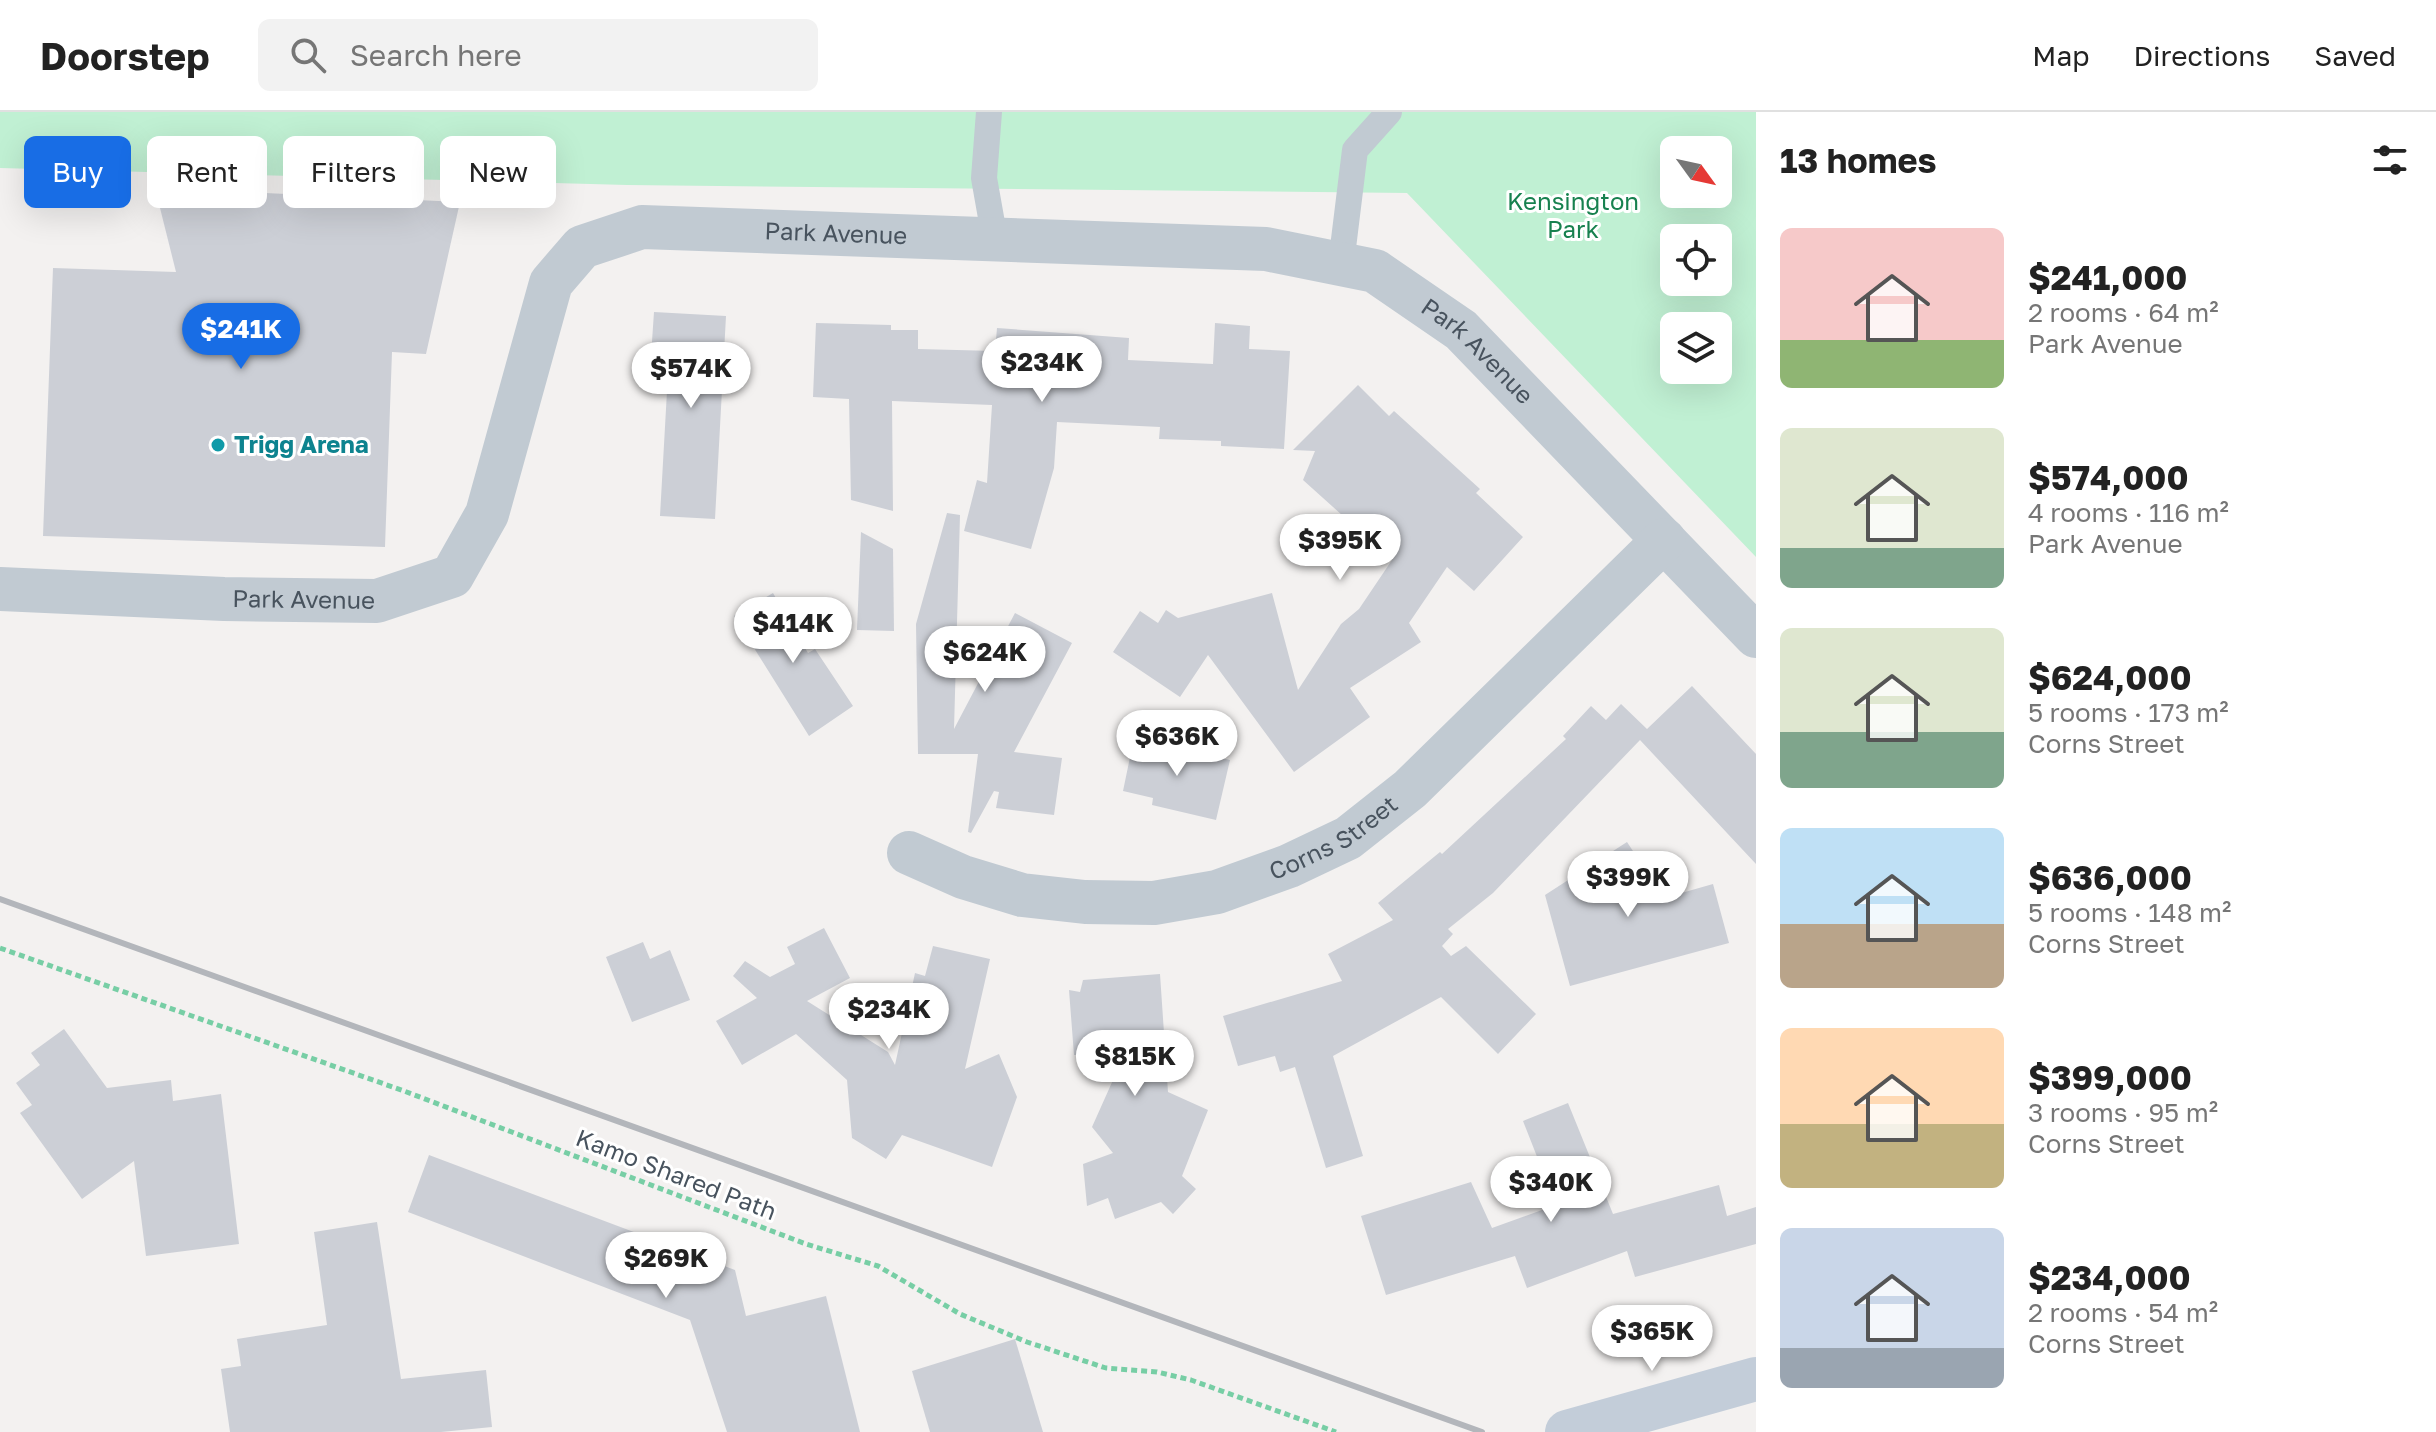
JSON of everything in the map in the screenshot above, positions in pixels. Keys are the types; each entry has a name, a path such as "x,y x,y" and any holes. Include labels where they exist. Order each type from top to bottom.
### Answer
{"main road":[{"path":"1567,1432 1756,1379"}],"street":[{"name":"Park Avenue","path":"0,589 224,599 377,601 452,576 487,514 551,283 582,247 642,227 1266,249 1375,271 1461,330 1756,636"},
{"name":"Corns Street","path":"909,853 963,877 1022,895 1085,902 1154,903 1217,892 1289,866 1348,838 1410,789 1664,540"}],"lane":[{"path":"989,112 984,178 995,240"},
{"path":"1341,264 1355,150 1389,112"}],"path":[{"name":"Kamo Shared Path","path":"0,948 404,1091 806,1244 878,1266 960,1314 1027,1342 1106,1368 1157,1372 1191,1380 1336,1432"}],"green space":[{"name":"Kensington Park","path":"0,112 1756,112 1756,557 1407,193 556,183 556,136 440,136 440,180 424,179 424,136 283,136 283,176 267,175 267,136 147,136 147,172 131,172 131,136 24,136 24,169 0,168"}],"building":[{"name":"Trigg Arena","path":"267,193 283,194 283,208 424,208 424,200 440,201 440,208 459,208 426,354 392,352 385,547 43,536 53,268 176,272 160,208 267,208"},
{"path":"654,312 726,316 715,519 660,516 666,357 651,356"},
{"path":"816,323 891,325 891,330 918,330 918,349 995,351 997,328 1129,338 1128,360 1213,364 1215,323 1250,326 1249,349 1290,351 1284,449 1221,446 1221,441 1159,439 1160,427 1057,422 1054,468 1031,549 964,531 977,480 987,483 992,405 892,401 893,511 851,500 849,399 813,397"},
{"path":"1358,385 1389,416 1394,411 1480,489 1476,493 1523,537 1474,591 1447,567 1409,623 1421,642 1350,688 1370,717 1294,772 1208,655 1180,697 1113,652 1140,611 1158,623 1166,610 1178,618 1272,593 1298,690 1341,624 1359,609 1392,560 1303,480 1315,451 1293,450"},
{"path":"947,513 960,515 954,729 1015,613 1072,643 1014,752 1062,758 1054,815 996,808 999,792 994,791 971,833 968,832 978,754 918,754 916,624"},
{"path":"861,532 893,549 894,631 857,630"},
{"path":"773,593 808,653 815,649 853,706 809,736 734,616"},
{"path":"1692,686 1756,754 1756,864 1640,740 1493,893 1448,929 1453,934 1442,946 1451,956 1466,946 1536,1014 1498,1054 1441,997 1333,1056 1363,1156 1326,1168 1295,1067 1280,1072 1275,1056 1238,1066 1223,1016 1342,981 1328,954 1393,920 1378,903 1440,852 1442,854 1566,739 1563,736 1591,706 1606,720 1621,704 1647,729"},
{"path":"1134,738 1230,760 1216,820 1152,805 1153,798 1123,791"},
{"path":"1627,842 1664,898 1713,884 1729,943 1570,986 1545,895"},
{"path":"824,928 850,978 807,1001 888,1052 895,1065 915,973 925,976 933,946 990,959 965,1069 999,1054 1017,1097 992,1167 902,1135 886,1159 852,1138 847,1080 796,1034 742,1065 716,1021 757,998 733,976 745,961 770,977 795,964 787,947"},
{"path":"643,942 650,959 670,950 690,1000 632,1022 606,957"},
{"path":"1160,974 1168,1092 1208,1110 1182,1176 1196,1189 1173,1214 1161,1202 1115,1219 1108,1198 1087,1206 1083,1164 1113,1153 1092,1127 1126,1051 1074,1055 1069,990 1080,992 1083,980"},
{"path":"64,1029 107,1088 171,1080 173,1101 221,1094 239,1244 146,1256 134,1161 82,1199 20,1113 32,1105 16,1083 40,1065 31,1053"},
{"path":"1568,1103 1613,1214 1719,1185 1727,1216 1756,1207 1756,1244 1635,1277 1627,1251 1527,1288 1515,1256 1386,1295 1361,1216 1471,1182 1492,1228 1556,1205 1523,1121"},
{"path":"429,1155 735,1270 746,1316 826,1296 860,1432 727,1432 690,1320 408,1212"},
{"path":"377,1222 401,1379 486,1370 492,1427 441,1432 230,1432 221,1369 241,1366 237,1339 327,1325 314,1232"},
{"path":"1015,1339 1043,1432 930,1432 912,1371"}],"railway":[{"path":"0,899 1482,1432"}],"place":[{"name":"Trigg Arena","path":"218,445"}]}
